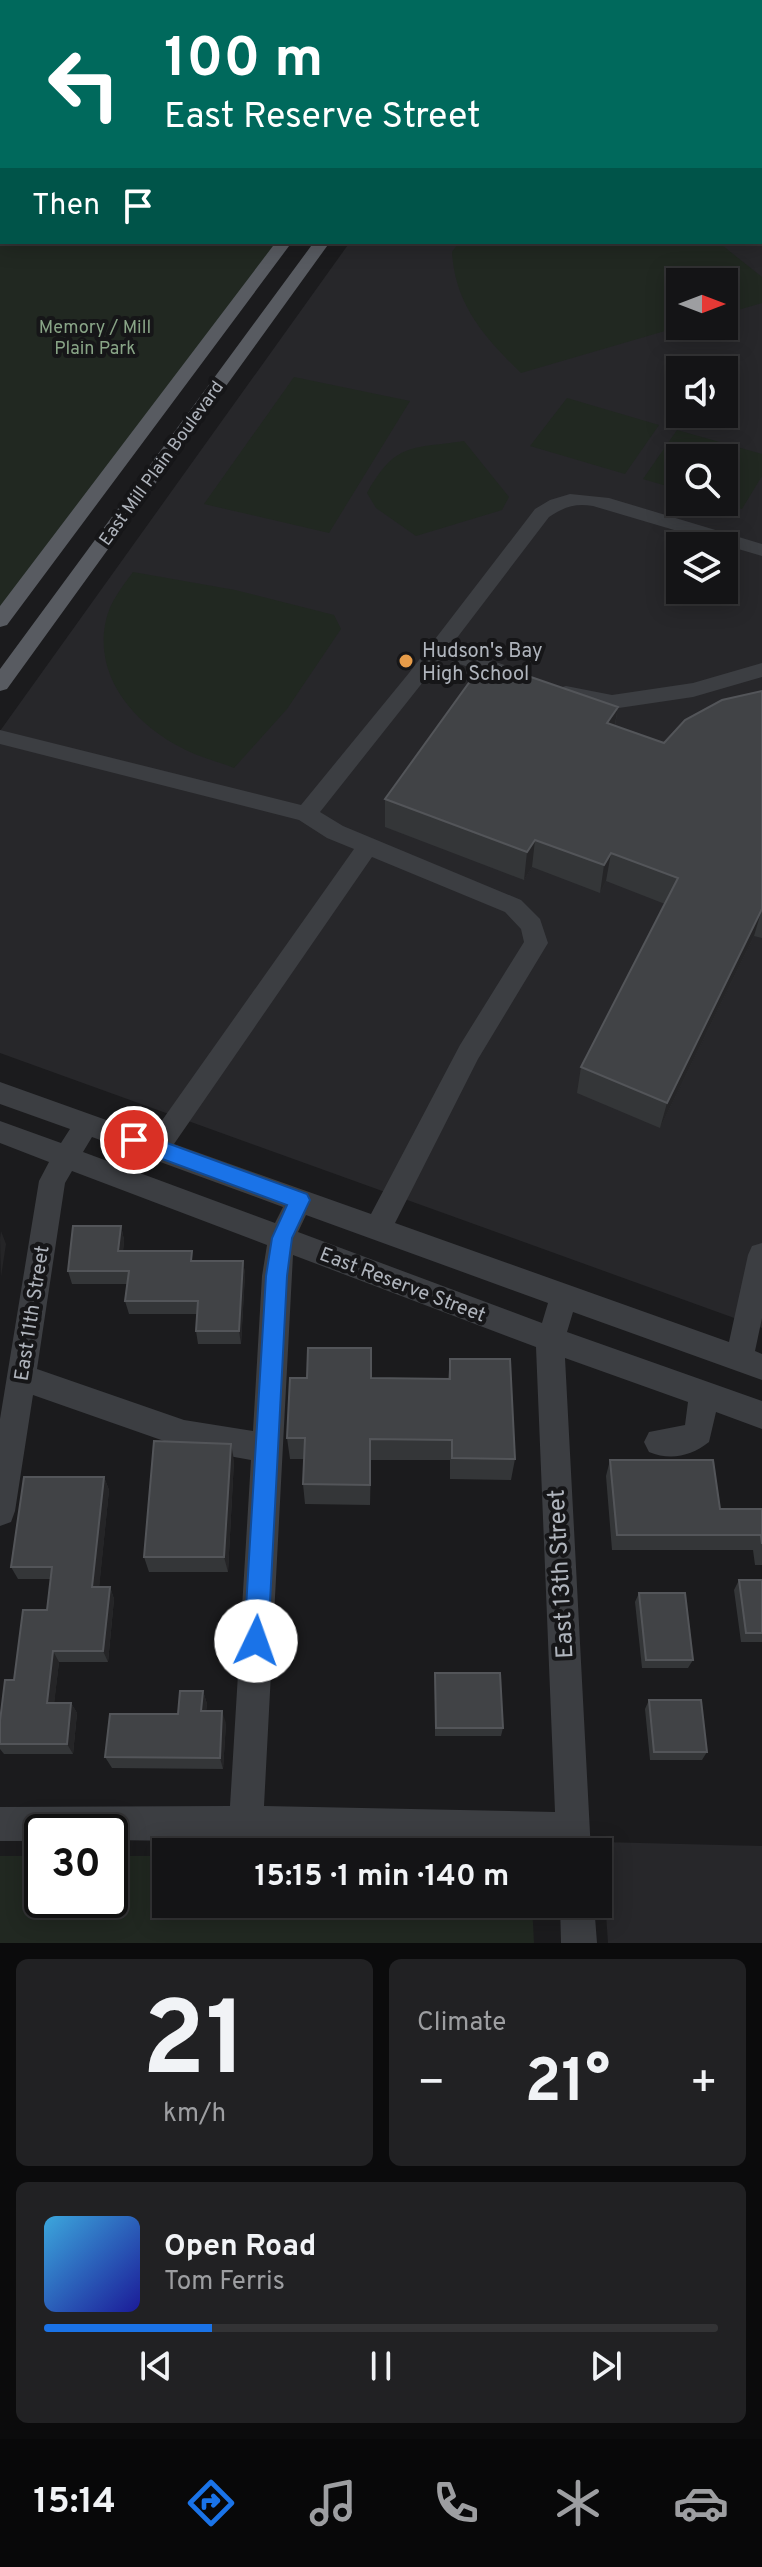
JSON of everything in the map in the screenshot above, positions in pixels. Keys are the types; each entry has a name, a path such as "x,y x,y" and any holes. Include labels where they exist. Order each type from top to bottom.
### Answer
{"main road":[{"name":"East Mill Plain Boulevard","path":"0,620 282,244"},
{"name":"East Mill Plain Boulevard","path":"0,684 321,244"}],"street":[{"path":"306,814 438,650 542,513 558,501 579,497 602,502 762,550"},
{"path":"438,650 582,698 612,702 693,690 762,670"},
{"path":"0,737 306,814 368,846 513,906 532,925 536,943 469,1052 377,1230"},
{"path":"157,1148 219,1055 368,846"},
{"name":"East Reserve Street","path":"0,1093 750,1363"},
{"name":"East 11th Street","path":"1,1501 52,1181 87,1123"},
{"name":"East Reserve Street","path":"0,1132 550,1339 762,1415"},
{"path":"246,1823 276,1276 282,1238 300,1200"},
{"path":"750,1363 762,1255"},
{"name":"East 13th Street","path":"564,1298 550,1339 574,1838"},
{"path":"21,1377 184,1434 266,1448"},
{"path":"659,1442 686,1442 699,1432 703,1393"},
{"path":"0,1824 246,1823 535,1838"},
{"path":"578,1918 579,1943"}],"shaded area":[{"name":"Hudson's Bay High School","path":"349,244 762,244 762,1328 0,1053 0,731"},
{"path":"612,1842 762,1846 762,1943 608,1943 606,1918 612,1918"}],"green space":[{"name":"Memory / Mill Plain Park","path":"0,244 282,244 0,620"},
{"path":"458,244 721,244 762,277 762,303 738,310 738,268 666,268 666,331 521,373 495,347 474,319 454,271 452,252"},
{"path":"294,377 410,401 329,533 204,504"},
{"path":"567,398 659,425 625,474 530,446"},
{"path":"677,430 727,444 667,444"},
{"path":"464,441 509,497 502,510 416,536 376,508 367,493 377,476 396,456 417,448"},
{"path":"666,446 666,486 643,479"},
{"path":"738,447 762,454 762,476 742,509 738,508"},
{"path":"133,572 235,590 334,615 341,629 287,709 234,768 194,754 148,726 134,712 112,679 106,661 106,620 113,601"},
{"path":"0,1856 24,1856 24,1918 128,1918 128,1856 152,1856 152,1918 533,1918 534,1943 0,1943"}],"building":[{"path":"493,664 618,707 607,723 664,743 685,720 722,700 762,691 762,909 667,1103 581,1067 678,878 611,853 604,865 535,840 527,852 385,799 471,680 479,682"},
{"path":"73,1226 121,1226 118,1251 192,1251 191,1261 243,1261 239,1331 196,1331 198,1301 125,1301 129,1271 68,1271"},
{"path":"308,1348 371,1348 371,1378 450,1379 450,1359 510,1359 515,1459 452,1458 452,1440 370,1439 370,1485 303,1484 305,1438 287,1438 290,1378 307,1378"},
{"path":"154,1441 231,1444 224,1557 144,1557"},
{"path":"610,1460 713,1460 720,1509 762,1509 762,1544 761,1535 617,1535"},
{"path":"24,1477 104,1477 92,1587 110,1587 103,1651 53,1651 47,1703 71,1703 67,1744 0,1744 5,1680 14,1680 23,1610 47,1610 52,1567 11,1567"},
{"path":"739,1580 762,1580 762,1633 746,1633"},
{"path":"639,1593 685,1593 693,1660 646,1660"},
{"path":"435,1673 500,1673 503,1728 436,1728"},
{"path":"180,1691 203,1691 201,1711 222,1711 220,1758 105,1757 110,1714 178,1714"},
{"path":"649,1700 701,1700 707,1752 654,1752"}],"place":[{"name":"Hudson's Bay High School","path":"406,661"}],"route":[{"path":"134,1140 300,1200 282,1238 276,1276 256,1641"}]}
